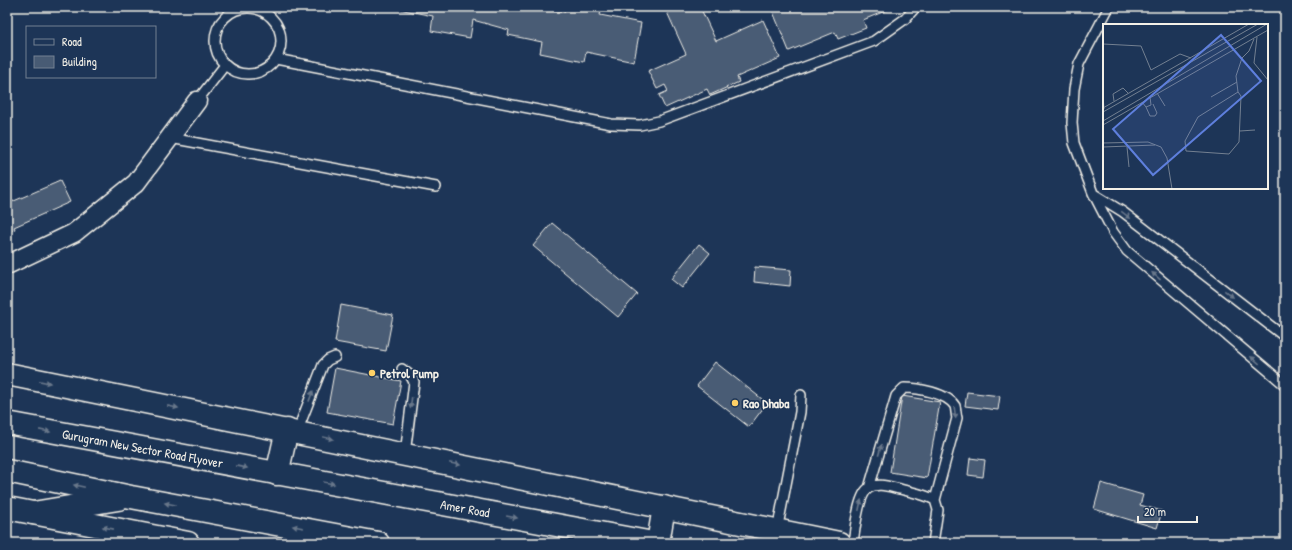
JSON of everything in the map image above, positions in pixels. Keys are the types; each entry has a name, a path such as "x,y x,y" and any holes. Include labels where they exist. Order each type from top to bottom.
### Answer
{"main road":[{"path":"7,374 839,543"},
{"name":"Gurugram New Sector Road Flyover","path":"7,423 277,474"},
{"path":"277,474 292,431"},
{"path":"7,471 131,497 378,543"},
{"name":"Amer Road","path":"277,474 653,543"},
{"path":"33,513 131,497"},
{"path":"658,543 664,507"},
{"path":"7,508 188,543"}],"street":[{"path":"7,265 74,234 136,183 197,101"}],"lane":[{"path":"253,7 263,10 272,17 278,26 281,37 281,49 276,59 264,70 256,73 240,73 225,65 219,56 215,36 218,26 224,17 232,11 253,7"},
{"path":"276,59 611,124 640,125 659,121 874,41 905,19 916,7"},
{"path":"1109,7 1079,64 1074,89 1072,124 1074,143 1093,193 1112,232 1128,251 1285,385"},
{"path":"197,101 225,65"},
{"path":"170,138 436,187"},
{"path":"1093,193 1123,212 1285,337"},
{"path":"292,431 323,365 328,360 335,357"},
{"path":"402,369 410,375 414,382 405,454"},
{"path":"869,488 896,396 904,388 930,391 947,398 955,406 957,418 935,500 938,510 933,543"},
{"path":"777,531 800,412 801,395"},
{"path":"853,543 861,500 864,492 869,488 877,485 888,486 928,496 935,500"}],"building":[{"path":"389,7 537,7 564,12 565,7 602,7 600,15 641,23 634,62 586,52 584,62 540,53 542,42 508,35 509,30 473,20 470,38 431,31 433,16"},
{"path":"671,7 700,7 716,41 763,20 780,58 737,77 739,82 710,95 707,89 665,108 659,95 668,91 665,85 657,89 648,71 686,54 666,10"},
{"path":"771,7 895,7 863,20 866,28 838,39 835,32 789,51"},
{"path":"60,181 70,202 14,227 15,229 7,232 7,204"},
{"path":"552,223 637,294 618,317 533,246"},
{"path":"699,244 710,253 682,288 671,279"},
{"path":"755,267 791,270 790,286 754,282"},
{"path":"341,305 393,315 386,351 335,342"},
{"path":"715,362 767,403 749,427 697,386"},
{"path":"335,368 401,381 393,424 327,412"},
{"path":"967,392 1000,396 998,410 965,406"},
{"path":"902,396 940,402 927,478 890,472"},
{"path":"970,458 985,460 983,477 968,475"},
{"path":"1101,483 1143,495 1140,505 1162,511 1157,528 1094,509"}],"place":[{"name":"Petrol Pump","path":"372,373"},
{"name":"Rao Dhaba","path":"735,403"}]}
